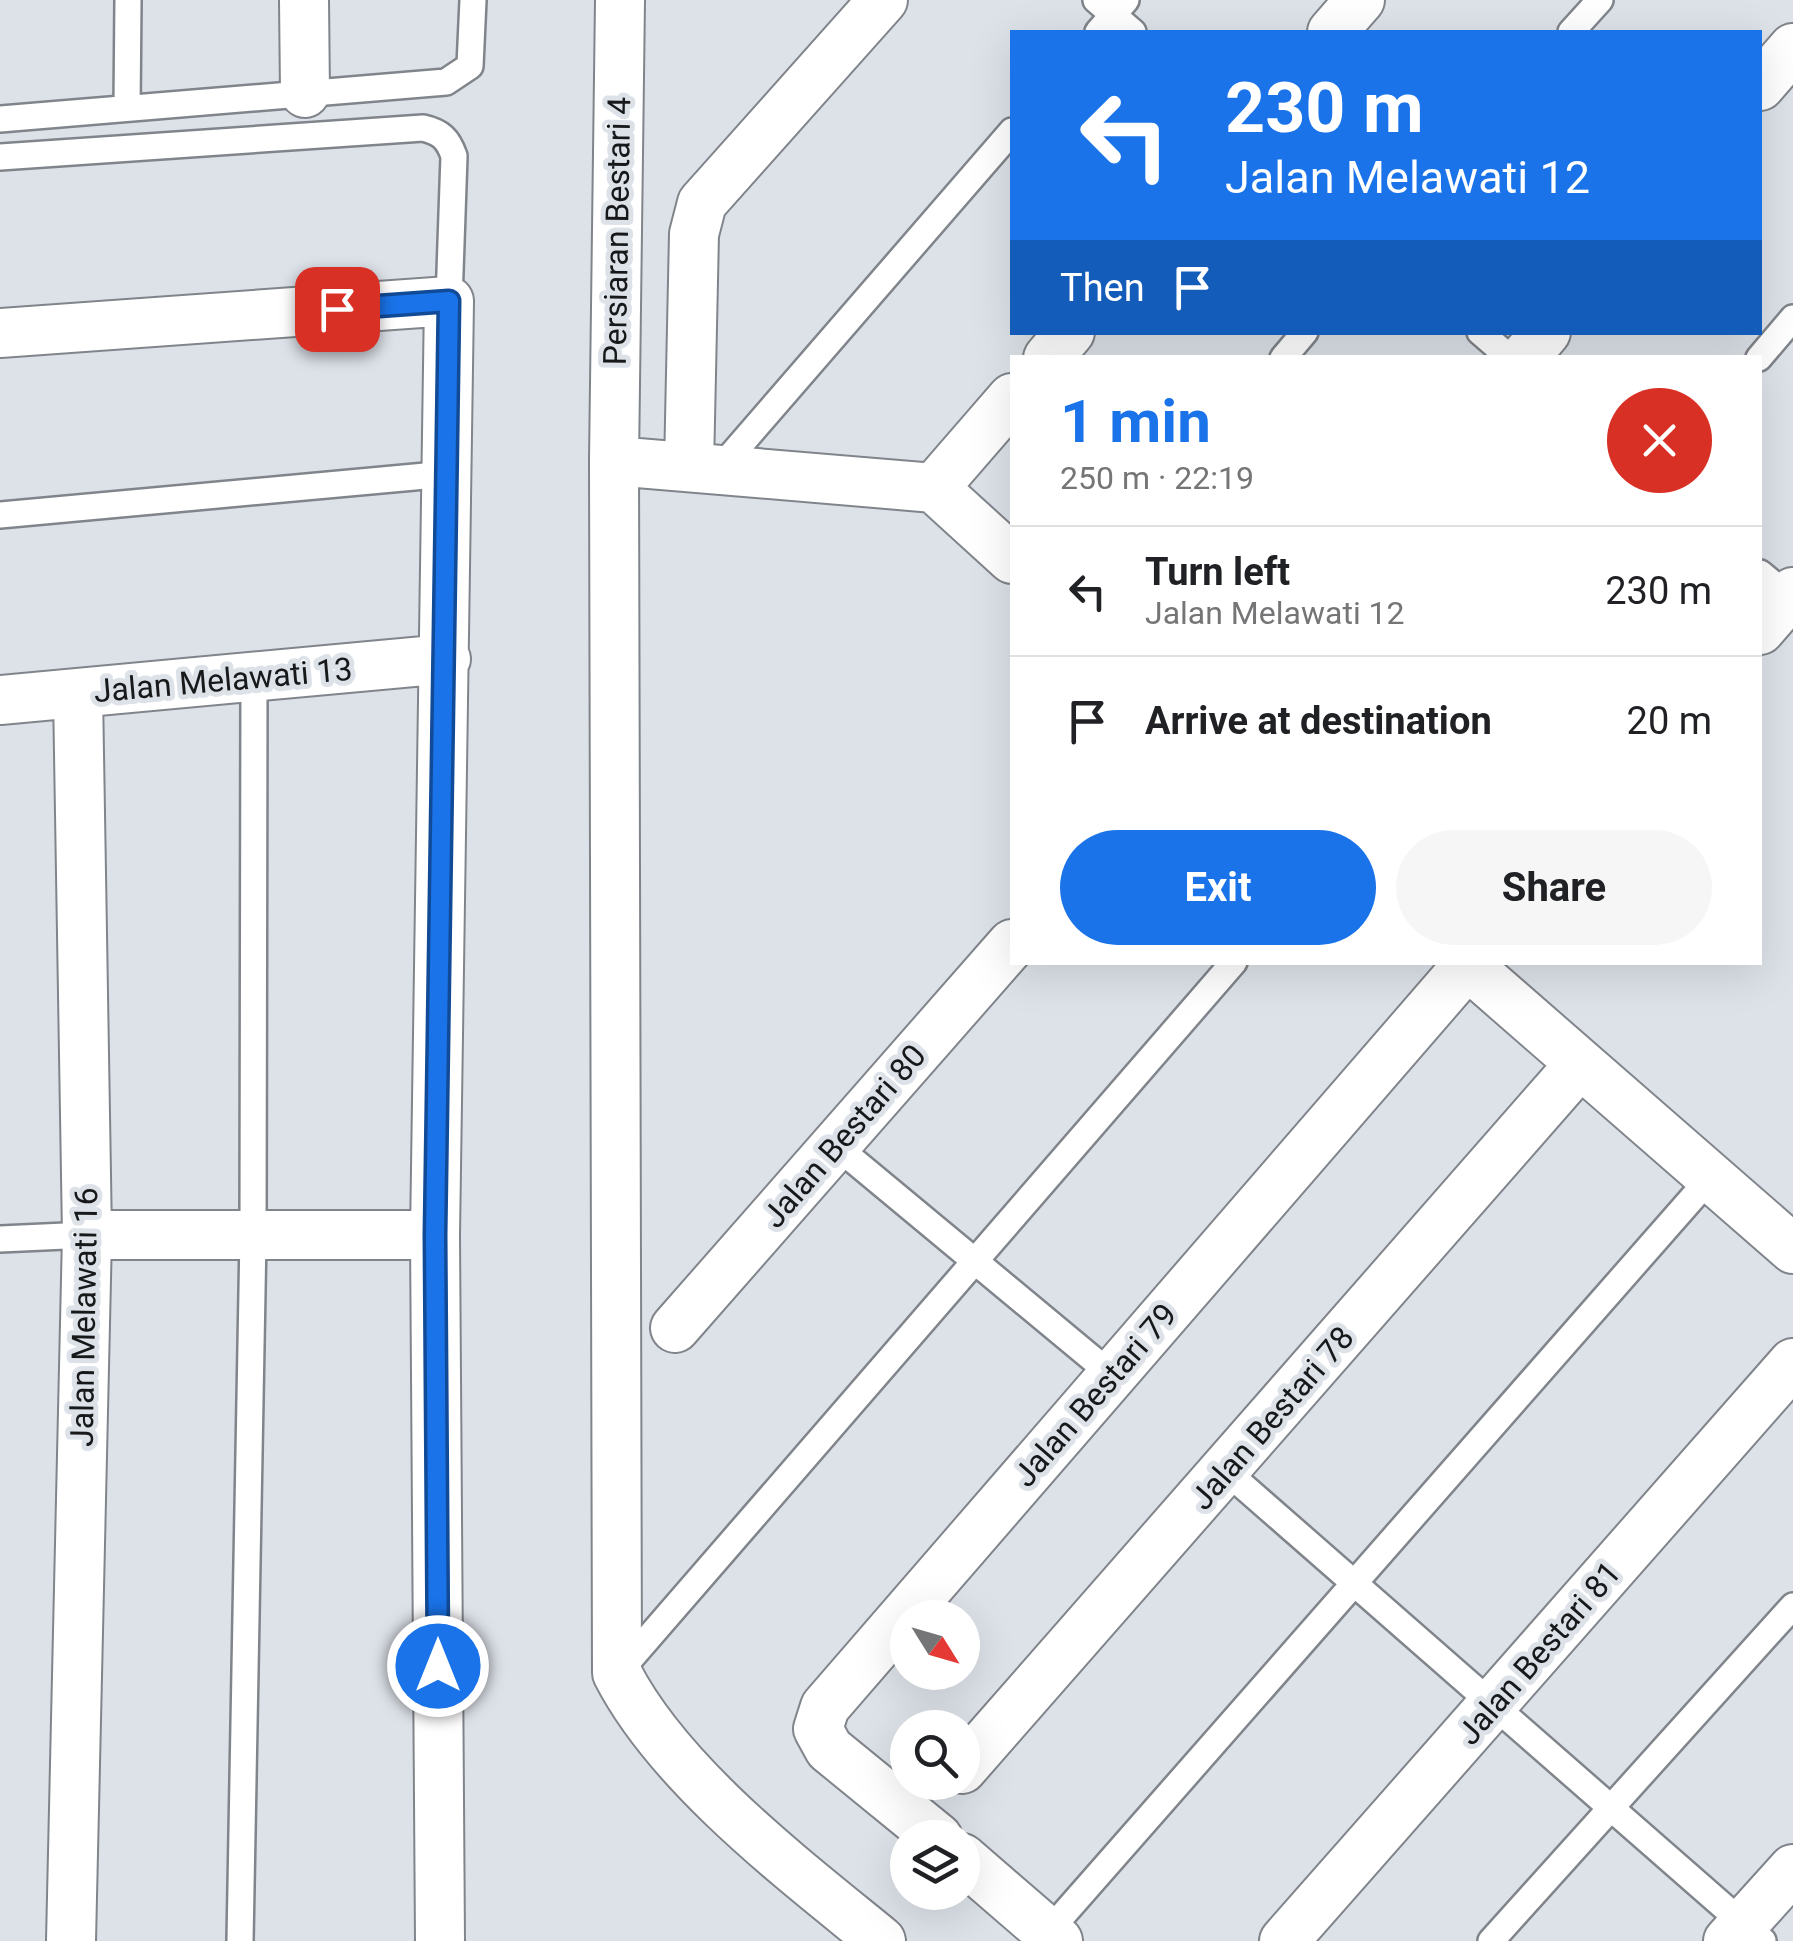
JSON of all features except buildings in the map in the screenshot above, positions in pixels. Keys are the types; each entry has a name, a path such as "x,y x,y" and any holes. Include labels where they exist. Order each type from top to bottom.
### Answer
{"street":[{"path":"304,0 305,93"},
{"path":"705,467 694,234 702,203 882,0"},
{"path":"1334,30 1360,0"},
{"name":"Persiaran Bestari 4","path":"617,1674 614,462 629,11"},
{"path":"1762,84 1793,48"},
{"path":"0,332 449,301 435,1235 440,1941"},
{"path":"1051,355 1067,335"},
{"path":"1527,355 1543,335"},
{"path":"934,488 1010,400"},
{"path":"614,462 934,488 1010,557"},
{"name":"Jalan Melawati 13","path":"0,700 446,659"},
{"name":"Jalan Melawati 16","path":"71,1941 87,1234 78,693"},
{"name":"Jalan Bestari 80","path":"675,1328 1010,946"},
{"name":"Jalan Bestari 79","path":"917,1820 828,1750 818,1729 825,1707 1466,965"},
{"path":"1468,965 1793,1249"},
{"name":"Jalan Bestari 78","path":"980,1749 1579,1065"},
{"path":"87,1234 253,1238 435,1235"},
{"name":"Jalan Bestari 81","path":"1284,1941 1793,1363"},
{"path":"617,1674 638,1714 755,1836 881,1941"},
{"path":"1745,1935 1793,1868"},
{"path":"980,1873 1053,1936"}],"lane":[{"path":"127,108 128,0"},
{"path":"0,119 446,82 470,66 473,0"},
{"path":"1573,30 1600,0"},
{"path":"1108,12 1131,30"},
{"path":"0,156 423,128 438,132 449,142 454,156 449,301"},
{"path":"705,467 1010,133"},
{"path":"1762,355 1793,318"},
{"path":"1286,355 1303,335"},
{"path":"1483,335 1507,355"},
{"path":"0,514 448,474"},
{"path":"240,1941 253,1238 254,677"},
{"path":"617,1674 1231,965"},
{"path":"836,1145 1112,1376"},
{"path":"1053,1936 1710,1178"},
{"path":"0,1239 87,1234"},
{"path":"1226,1470 1611,1808 1745,1935"},
{"path":"1491,1941 1793,1606"}],"route":[{"path":"337,309 449,301 435,1235 438,1666"}]}
